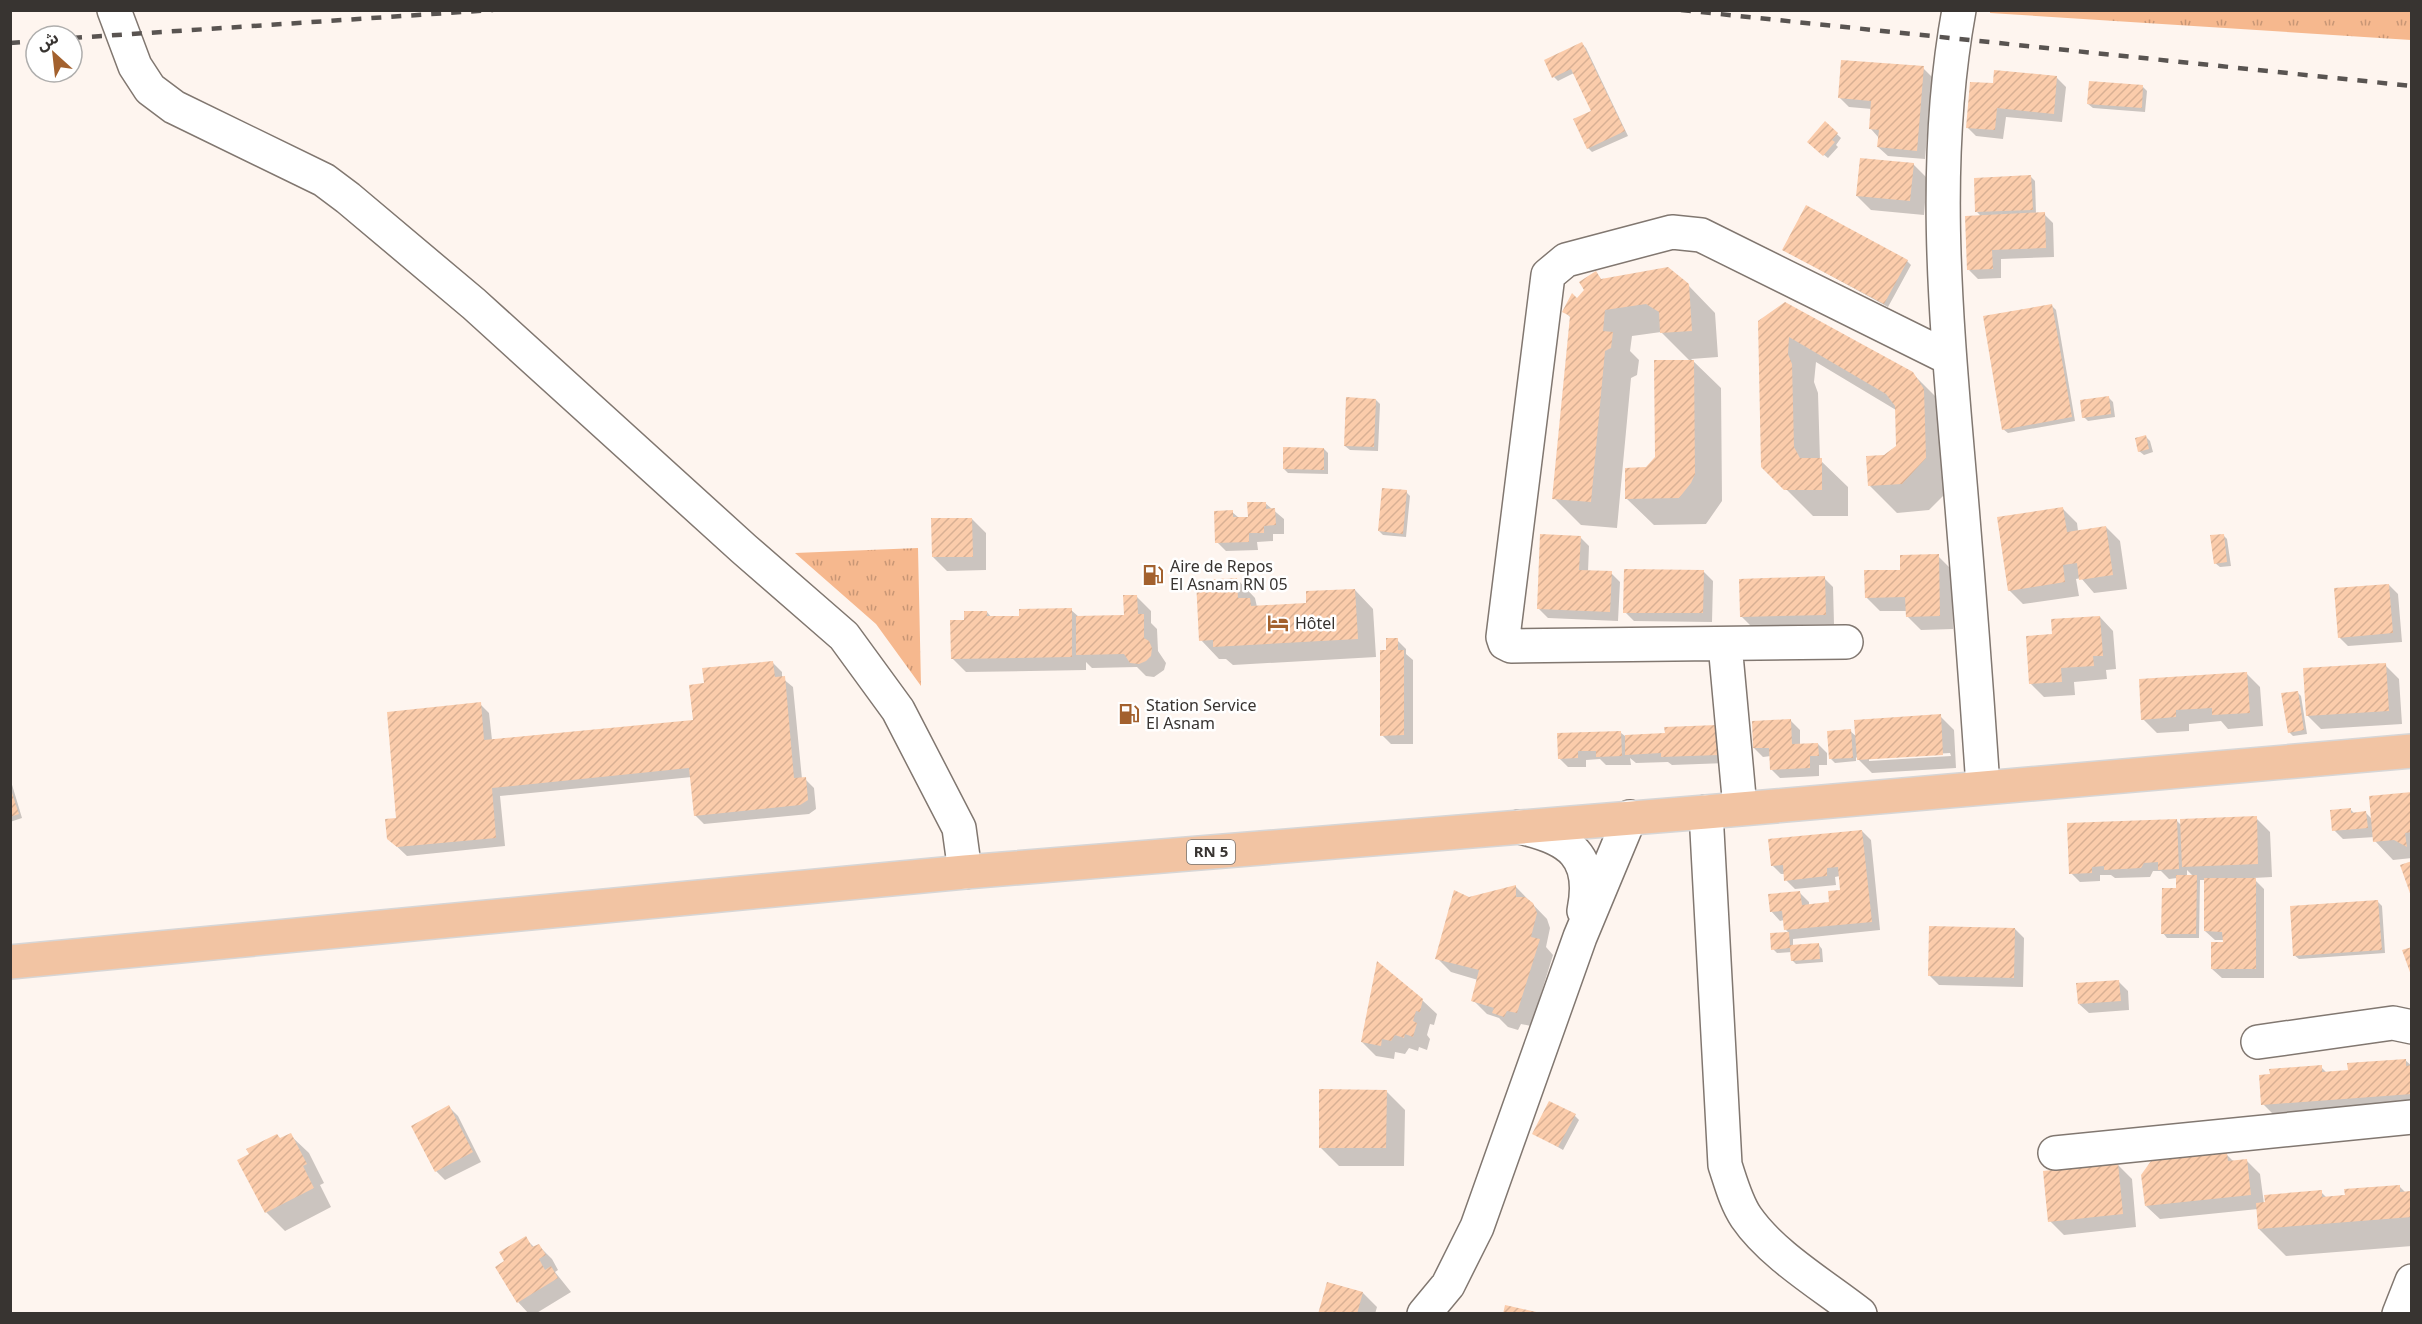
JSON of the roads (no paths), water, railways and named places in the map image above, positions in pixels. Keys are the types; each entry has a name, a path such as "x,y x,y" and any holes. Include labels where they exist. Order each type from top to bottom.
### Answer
{"main road":[{"name":"RN 5","path":"10,962 965,872 1706,812 2412,751"}],"street":[{"path":"114,10 135,66 150,89 174,106 288,160 324,180 348,198 483,312 744,549 844,636 898,710 959,828 965,872"},
{"path":"1959,10 1946,100 1942,202 1949,358 1969,582 1983,787"},
{"path":"1846,642 1511,646 1505,644 1504,626 1548,275 1566,260 1672,232 1701,235 1949,358"},
{"path":"1725,644 1740,808"},
{"path":"1706,812 1725,1165 1734,1192 1746,1216 1768,1244 1860,1314"},
{"path":"1424,1314 1448,1285 1477,1227 1580,937 1630,818"},
{"path":"1517,826 1541,831 1563,842 1579,856 1587,878 1587,898 1580,937"},
{"path":"2258,1042 2393,1023 2412,1027"},
{"path":"2055,1153 2412,1117"},
{"path":"1816,1280 1834,1314"},
{"path":"2399,1314 2412,1281"}],"railway":[{"path":"84,37 493,10"},
{"path":"1681,10 2412,86"},
{"path":"10,43 24,42"}],"place":[{"name":"Aire de Repos El Asnam RN 05","path":"1153,575"},
{"name":"Hôtel","path":"1278,623"},
{"name":"Station Service El Asnam","path":"1129,714"}]}
